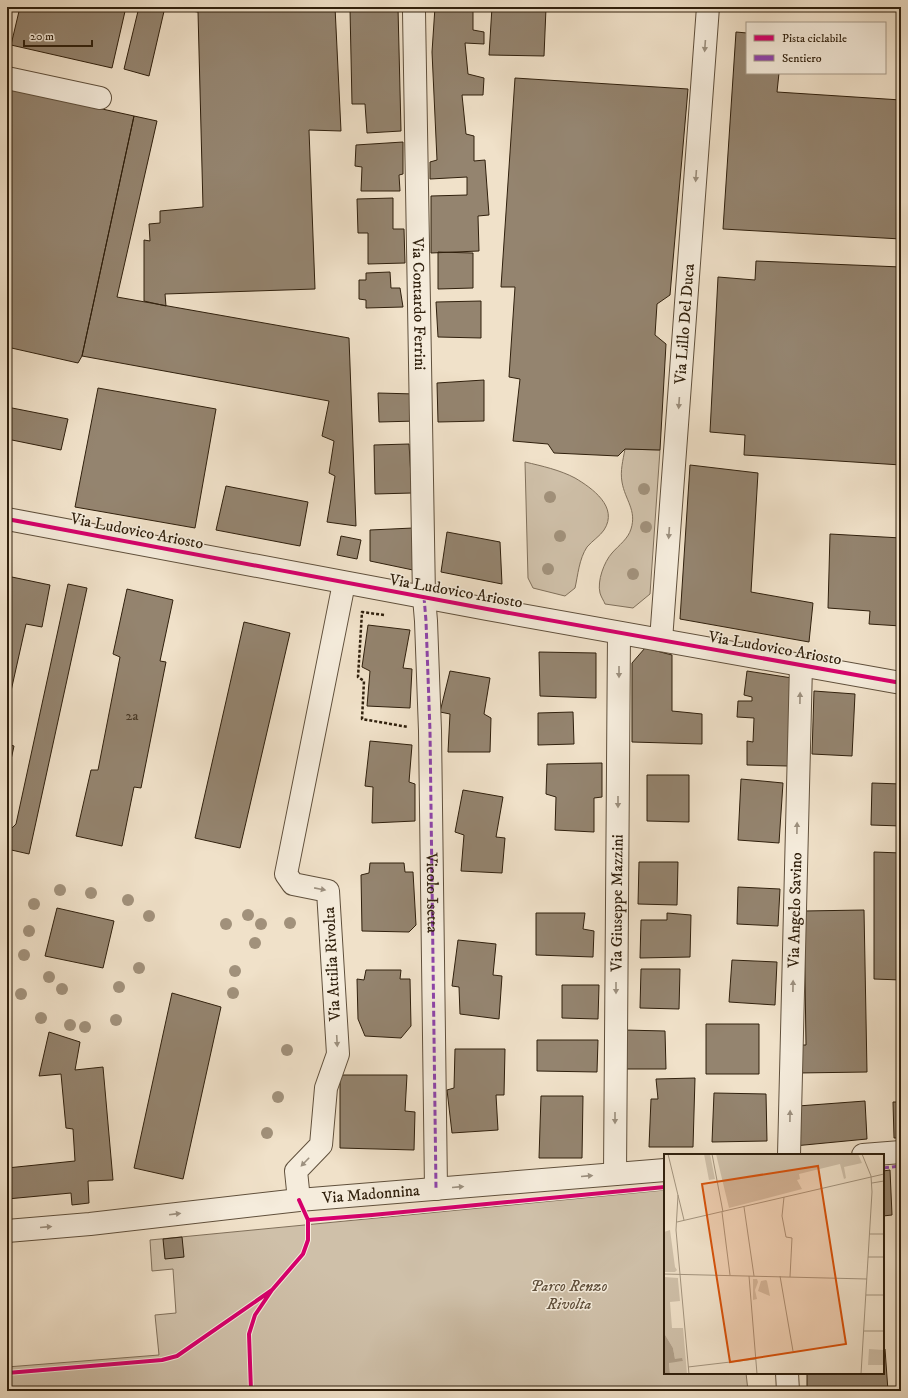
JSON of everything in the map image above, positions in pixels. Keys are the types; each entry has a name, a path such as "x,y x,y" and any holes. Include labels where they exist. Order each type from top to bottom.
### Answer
{"street":[{"name":"Via Lillo Del Duca","path":"661,640 708,7"},
{"name":"Via Contardo Ferrini","path":"414,12 424,597"},
{"path":"7,78 100,98"},
{"name":"Via Ludovico Ariosto","path":"7,518 344,583 901,683"},
{"name":"Via Attilia Rivolta","path":"299,1200 296,1171 321,1145 326,1088 338,1054 328,891 293,884 286,874 344,583"},
{"name":"Vicolo Isetta","path":"424,597 430,731 436,1189"},
{"name":"Via Giuseppe Mazzini","path":"615,1174 619,633"},
{"name":"Via Angelo Savino","path":"789,1154 801,665"},
{"path":"876,1154 901,1152"},
{"name":"Via Madonnina","path":"7,1231 90,1224 299,1200 664,1170"},
{"path":"787,1374 788,1391"}],"path":[{"path":"391,616 362,612 358,677 364,681 362,719 430,731"}],"green space":[{"path":"625,449 660,450 650,594 633,608 605,604 599,588 600,577 606,561 628,536 631,529 633,516 621,478"},
{"path":"525,462 557,470 575,478 596,493 606,506 608,522 604,530 584,552 580,562 575,588 565,596 533,588 528,578"},
{"name":"Parco Renzo Rivolta","path":"664,1190 664,1374 746,1374 748,1391 7,1391 7,1367 159,1355 155,1315 176,1313 173,1269 152,1271 150,1240"}],"building":[{"path":"20,7 126,7 112,68 11,45"},
{"path":"139,7 165,7 149,76 124,69"},
{"path":"178,7 335,7 341,131 309,130 315,289 165,294 166,306 144,301 144,240 150,241 149,224 160,223 160,211 203,207 198,12 178,9"},
{"path":"435,7 473,7 473,30 484,32 484,44 465,43 468,74 484,78 483,95 462,95 466,134 474,136 474,161 485,160 489,215 478,216 479,251 431,253 431,196 467,195 467,177 430,179 430,162 437,160 432,52"},
{"path":"492,7 546,8 544,56 489,55"},
{"path":"398,8 401,131 367,133 365,104 352,104 350,9"},
{"path":"736,32 746,33 746,74 779,74 777,92 901,100 901,239 723,229"},
{"path":"515,78 688,89 670,295 657,304 655,335 666,344 660,450 625,449 618,456 554,453 548,444 513,441 520,379 509,377 515,287 501,287"},
{"path":"7,88 134,116 82,356 78,363 7,347"},
{"path":"134,116 157,121 117,297 349,338 356,526 327,522 335,476 329,473 334,441 322,436 329,401 82,356"},
{"path":"403,142 403,174 399,175 400,191 361,191 362,167 355,166 356,145"},
{"path":"393,198 393,229 404,229 405,263 368,264 368,233 358,233 357,199"},
{"path":"438,252 473,253 473,288 438,289"},
{"path":"756,261 901,267 901,465 744,455 745,435 710,432 718,277 755,280"},
{"path":"390,272 391,288 400,288 403,307 366,308 366,300 359,299 359,280 366,280 366,273"},
{"path":"481,301 481,338 438,337 436,302"},
{"path":"484,380 484,421 438,422 437,383"},
{"path":"98,388 216,409 195,528 75,507"},
{"path":"378,393 415,394 417,421 379,422"},
{"path":"7,407 68,419 61,450 7,439"},
{"path":"409,444 412,493 375,494 374,445"},
{"path":"690,465 758,473 751,592 813,603 809,642 680,619"},
{"path":"226,486 308,502 300,546 216,530"},
{"path":"413,528 413,570 370,561 370,530"},
{"path":"447,532 500,542 502,584 441,572"},
{"path":"830,534 901,538 901,626 869,624 870,611 828,608"},
{"path":"341,536 361,540 357,559 337,555"},
{"path":"7,576 50,585 42,627 26,624 7,709"},
{"path":"68,584 87,588 29,854 7,849 7,829 10,830 16,824"},
{"path":"127,589 173,600 160,661 166,662 141,788 134,787 122,846 76,836 91,770 98,770 120,657 113,654"},
{"path":"244,622 290,633 240,848 195,838"},
{"path":"368,625 410,630 403,668 412,669 410,708 367,706 370,671 362,667"},
{"path":"645,648 672,655 672,711 702,714 702,744 632,742 632,663"},
{"path":"539,652 596,653 596,698 540,696"},
{"path":"450,671 490,678 484,714 491,718 490,752 448,752 450,714 440,712"},
{"path":"747,671 792,678 788,766 747,765 747,741 753,742 754,718 737,717 738,701 752,701 752,697 744,695"},
{"path":"814,691 855,694 852,756 812,754"},
{"path":"573,712 574,744 538,745 538,713"},
{"path":"370,741 412,745 409,782 415,784 415,821 372,823 373,787 365,786"},
{"path":"7,744 14,746 7,778"},
{"path":"602,763 602,797 594,798 594,832 555,830 556,797 546,794 547,764"},
{"path":"647,775 689,775 689,822 647,821"},
{"path":"741,779 783,783 779,843 738,840"},
{"path":"872,783 901,784 901,826 871,825"},
{"path":"463,790 503,797 496,837 505,838 502,873 461,871 464,835 455,832"},
{"path":"874,852 901,853 901,980 874,979"},
{"path":"639,862 678,862 677,905 638,904"},
{"path":"370,863 404,863 405,872 413,872 416,925 409,932 362,931 361,875 369,873"},
{"path":"738,887 780,889 778,926 737,924"},
{"path":"57,908 114,921 103,968 45,956"},
{"path":"864,910 867,1072 798,1073 797,1045 806,1045 804,911"},
{"path":"536,913 585,913 583,929 594,931 593,957 536,955"},
{"path":"667,913 691,915 690,957 640,958 641,920 667,920"},
{"path":"458,940 496,944 493,975 502,976 499,1019 460,1014 459,987 452,986"},
{"path":"732,960 777,962 775,1005 729,1002"},
{"path":"641,969 680,969 679,1009 640,1008"},
{"path":"366,970 401,970 400,979 410,979 411,1026 401,1038 365,1036 358,1019 357,979 364,980"},
{"path":"562,985 599,985 598,1019 562,1018"},
{"path":"172,993 221,1007 183,1179 134,1168"},
{"path":"706,1024 759,1024 759,1074 706,1074"},
{"path":"624,1030 665,1031 666,1069 623,1069"},
{"path":"49,1032 80,1042 75,1070 103,1067 113,1180 88,1181 89,1203 72,1205 71,1193 7,1199 7,1168 75,1161 73,1129 66,1128 61,1074 39,1076"},
{"path":"537,1040 598,1040 597,1072 537,1071"},
{"path":"455,1049 505,1049 504,1095 496,1095 498,1130 452,1133 447,1090 454,1088"},
{"path":"340,1075 407,1075 405,1111 415,1112 414,1150 340,1148"},
{"path":"695,1078 693,1147 649,1147 651,1099 658,1099 656,1079"},
{"path":"714,1093 766,1094 767,1141 712,1142"},
{"path":"541,1096 583,1096 582,1158 539,1158"},
{"path":"865,1101 867,1139 794,1146 798,1106"},
{"path":"893,1102 901,1102 901,1138 894,1138"},
{"path":"890,1170 892,1215 884,1216 884,1171"},
{"path":"182,1237 184,1257 165,1259 163,1239"},
{"path":"885,1349 888,1391 807,1391 807,1374 884,1374"}],"marked path":[{"path":"424,597 430,731 436,1189"},
{"path":"884,1168 901,1166"}],"cycle path":[{"path":"7,519 487,609 901,683"},
{"path":"299,1200 308,1220 664,1187"},
{"path":"251,1391 249,1334 255,1315 272,1290 303,1254 308,1240 308,1220"},
{"path":"7,1373 162,1360 177,1356 272,1290"}]}
